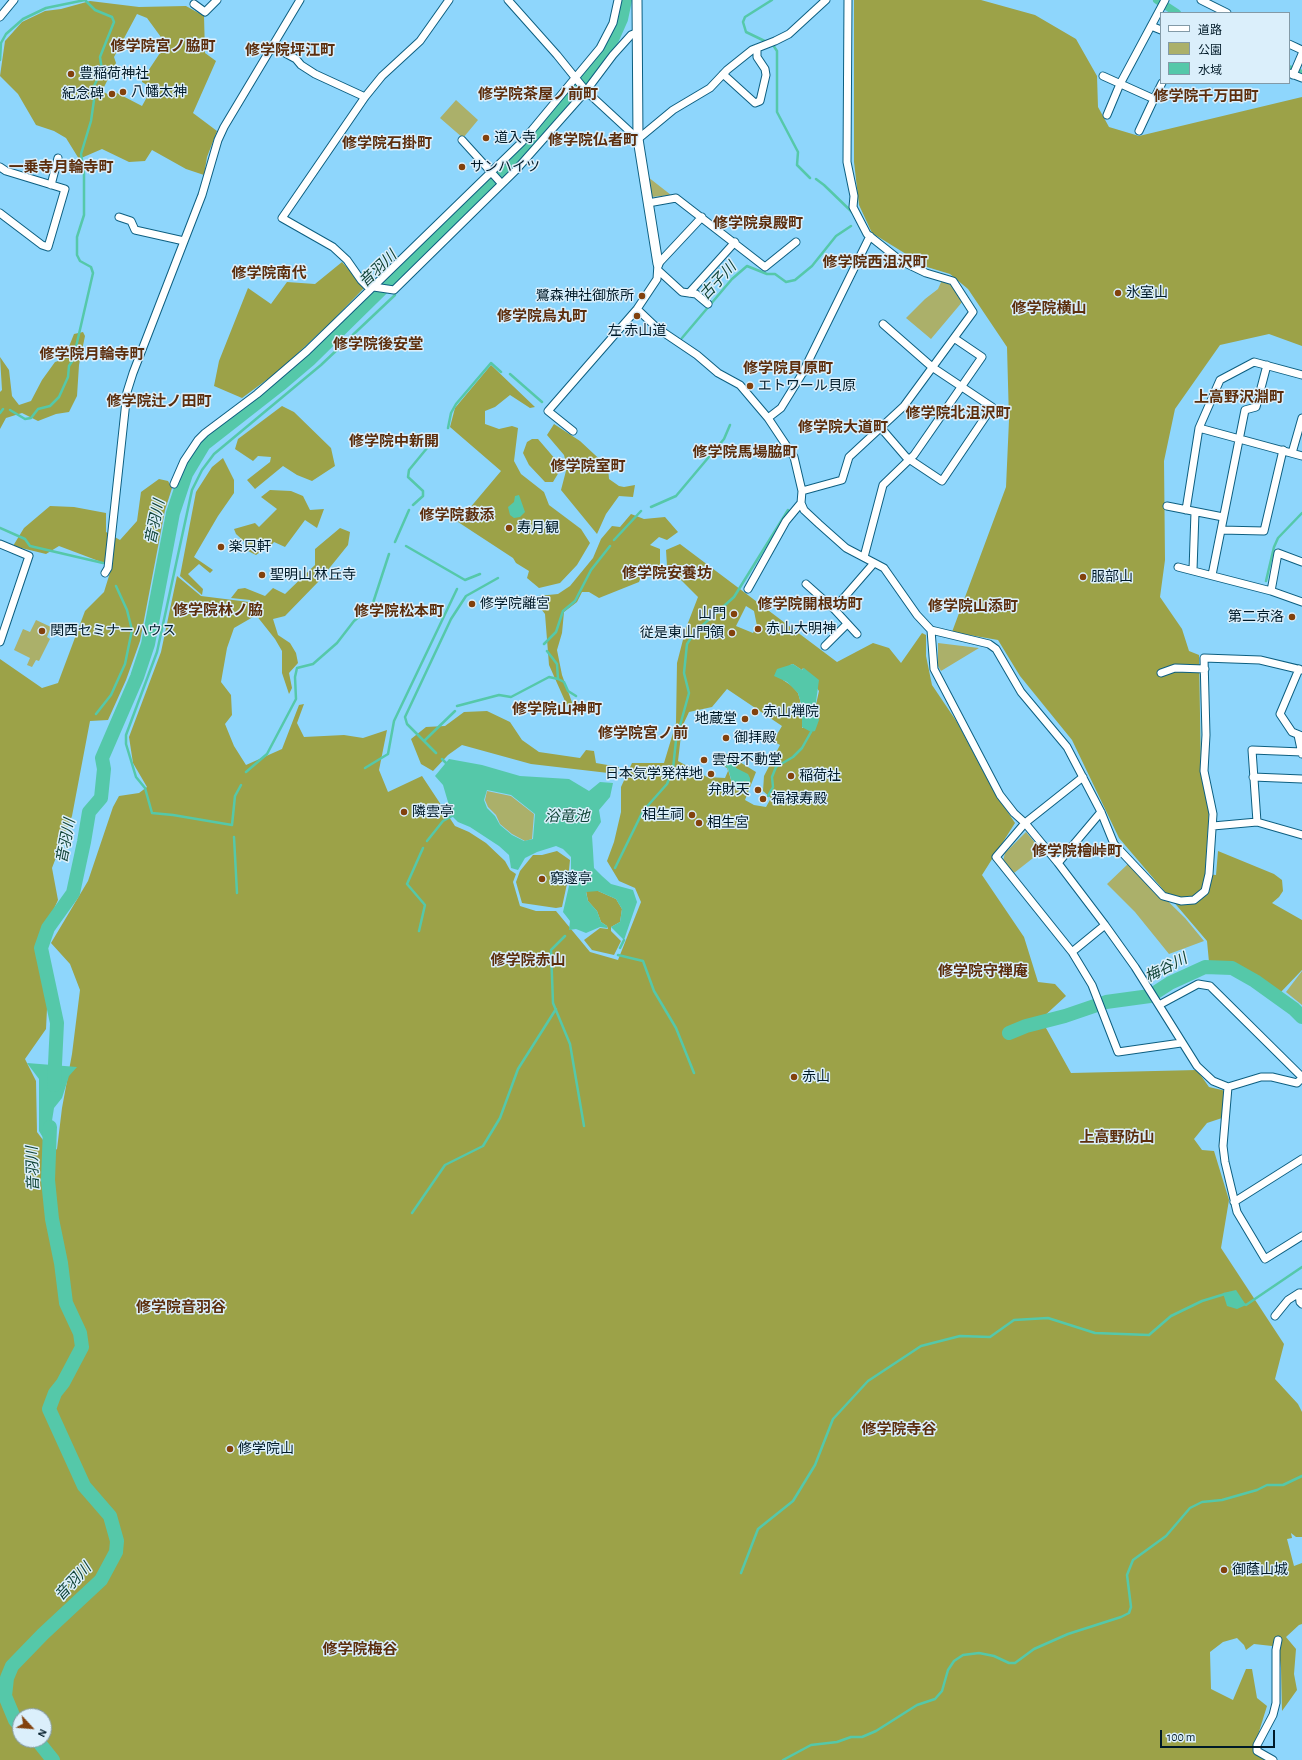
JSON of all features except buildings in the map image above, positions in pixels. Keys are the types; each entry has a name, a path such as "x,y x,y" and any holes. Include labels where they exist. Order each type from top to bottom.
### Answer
{"street":[{"path":"0,17 14,0"},
{"path":"194,4 205,12 217,0"},
{"path":"105,573 108,568 127,392 202,195 221,133 300,0"},
{"path":"449,0 420,41 382,76 365,97 282,218 333,247 347,260 367,286 394,290 524,161 586,91 613,55 632,35 636,33"},
{"path":"508,0 557,55 586,91 638,139"},
{"path":"174,484 187,456 205,433 285,370 376,287 522,142 575,79 608,36 613,23 618,0"},
{"path":"573,431 548,411 637,308 657,279 659,268 638,139 636,33 637,0"},
{"path":"638,139 673,110 710,88 723,74 752,50 789,34 826,0"},
{"path":"802,491 842,480 849,457 904,406 973,312 953,281 926,273 901,261 870,236 862,225 853,207 854,196 847,162 848,0"},
{"path":"1107,115 1120,84 1165,0"},
{"path":"1200,0 1225,12"},
{"path":"1151,26 1160,30"},
{"path":"1290,44 1302,50"},
{"path":"272,46 296,59 301,65 315,74 365,97"},
{"path":"723,74 755,103 760,101 766,75 765,69 757,57 757,48"},
{"path":"1302,54 1291,74 1302,78"},
{"path":"1103,76 1154,100"},
{"path":"1139,131 1162,84"},
{"path":"462,140 501,183"},
{"path":"51,185 58,158"},
{"path":"0,167 6,171 65,190 48,247 42,245 0,213"},
{"path":"648,203 676,198 735,242 765,267 796,242"},
{"path":"119,217 131,221 135,230 184,240"},
{"path":"659,268 702,217"},
{"path":"768,418 781,408 802,374 870,236"},
{"path":"690,293 735,242"},
{"path":"659,268 682,292 696,294 708,304"},
{"path":"637,308 657,328 697,355 718,373 740,385 768,418 794,456 802,491 801,503 804,510 846,548 864,557 888,573 917,615 931,630 990,644 996,648 1020,692 1068,747 1101,812 1114,844 1163,896 1180,902 1194,900 1205,891 1209,874 1213,814 1204,771 1206,735 1204,658 1260,660 1301,670 1280,714 1292,732 1300,736 1302,753 1252,750 1257,822"},
{"path":"881,428 910,459 942,481 992,407 932,367 883,324"},
{"path":"864,557 883,485 910,459 962,387 982,356 954,338"},
{"path":"1186,510 1199,428 1220,380 1254,362 1302,375"},
{"path":"1212,575 1238,438 1245,410 1256,407 1267,365"},
{"path":"1292,453 1302,418"},
{"path":"1199,428 1302,456"},
{"path":"1221,530 1264,531 1283,450"},
{"path":"748,589 786,521 801,503"},
{"path":"1167,506 1223,518"},
{"path":"1192,570 1195,512"},
{"path":"0,544 29,556 0,642"},
{"path":"1271,590 1278,553 1302,562"},
{"path":"834,609 874,563"},
{"path":"1178,567 1271,590 1302,602"},
{"path":"806,584 834,609 857,634"},
{"path":"825,646 847,624"},
{"path":"931,630 934,669 1000,795 1058,863 1105,925 1159,1005 1181,1043 1197,1066 1213,1081 1228,1088 1260,1077 1272,1077 1297,1083 1302,1078 1210,986 1198,984 1159,1005"},
{"path":"1161,673 1175,668 1205,669"},
{"path":"1083,777 1025,823 996,857 1072,952 1092,985 1118,1052 1181,1043"},
{"path":"1253,777 1302,779"},
{"path":"1058,863 1101,812"},
{"path":"1213,826 1257,822 1302,835"},
{"path":"1072,952 1105,925"},
{"path":"1228,1088 1223,1146 1224,1162 1237,1212 1265,1259 1302,1236"},
{"path":"1234,1202 1302,1160"},
{"path":"1301,1293 1300,1302 1302,1304"},
{"path":"1275,1316 1288,1300 1301,1293"},
{"path":"1273,1760 1257,1751 1257,1745 1273,1715 1276,1702 1276,1650 1278,1640"}],"green space":[{"path":"456,100 478,120 463,138 440,118"},
{"path":"648,177 671,195 652,197"},
{"path":"942,280 951,285 963,301 931,339 906,318 925,299 938,289"},
{"path":"36,620 51,627 47,637 50,639 39,661 36,660 32,667 27,665 30,658 14,650 23,629 30,632"},
{"path":"938,643 979,648 941,671 938,666"},
{"path":"487,791 511,796 534,814 532,839 525,841 512,834 500,824 496,815 488,807 485,800"},
{"path":"1026,832 1042,851 1014,873 1003,861 1005,853"},
{"path":"1129,863 1185,918 1204,941 1169,954 1135,912 1107,884"},
{"path":"1302,971 1302,1005 1286,992"}],"shaded area":[{"path":"854,0 981,0 1035,15 1076,39 1097,76 1098,107 1109,127 1139,136 1302,97 1302,346 1269,334 1220,345 1175,409 1164,461 1165,560 1160,597 1182,629 1189,651 1199,655 1201,773 1209,812 1205,874 1216,875 1218,851 1274,874 1282,880 1283,891 1272,903 1302,920 1302,970 1280,993 1234,964 1209,962 1207,941 1119,838 1072,740 1020,676 998,640 952,632 1006,487 1009,420 1007,347 968,289 950,274 927,267 872,233 859,205 854,162"},
{"path":"90,1 139,7 186,6 204,16 205,53 216,61 193,113 217,131 207,157 204,175 186,169 152,150 145,161 129,162 102,149 79,159 66,138 54,131 36,125 18,94 0,76 5,41 22,22 45,11 61,9","holes":["137,14 147,18 166,44 142,80 142,82 152,88 142,106 117,93 109,95 102,91 116,63 114,57"]},
{"path":"342,262 365,287 330,323 280,370 242,398 214,386 219,361 248,288 271,304 287,282 315,284"},
{"path":"83,332 85,336 79,365 77,396 69,412 56,414 38,421 22,413 6,418 0,429 0,392 2,390 0,357 9,370 12,396 19,405 31,401 42,380 55,362 64,359 74,334"},
{"path":"491,365 535,407 530,408 510,395 495,407 485,411 485,424 499,429 512,426 518,428 514,461 521,474 544,492 549,505 581,529 590,543 577,565 560,583 539,588 527,578 529,571 516,563 513,558 458,522 501,471 450,427 455,408"},
{"path":"282,406 294,412 331,448 335,466 312,481 297,475 283,466 255,489 247,480 270,462 271,457 258,456 253,461 235,449 238,439"},
{"path":"554,424 580,441 608,467 609,479 619,486 624,487 635,485 633,497 619,496 606,514 597,534 561,490 567,467 564,455 547,435"},
{"path":"532,439 538,439 562,467 553,482 545,482 529,465 523,453 527,442"},
{"path":"223,458 234,480 234,493 218,516 194,557 213,570 210,573 199,564 188,574 203,589 202,595 180,576 196,492 212,467"},
{"path":"159,479 168,481 172,488 165,510 140,641 126,680 108,720 90,721 72,816 52,868 58,900 37,945 48,988 46,1029 25,1059 36,1081 37,1132 52,1152 57,1149 62,1108 72,1054 80,990 70,964 51,943 88,881 113,807 119,796 139,793 147,787 133,763 129,737 161,652 177,576 201,596 249,602 253,617 234,628 227,648 221,682 231,695 232,715 225,724 234,746 246,765 282,749 299,705 304,704 297,723 304,737 344,735 363,738 387,730 379,770 388,792 422,776 455,826 469,832 486,843 505,861 510,870 516,874 513,882 520,906 536,911 556,911 590,952 618,960 641,902 635,888 619,881 607,861 614,842 621,812 621,787 632,763 664,763 676,723 677,663 686,628 698,597 667,566 666,550 680,544 837,662 873,643 889,648 901,663 922,633 926,635 926,656 932,685 957,722 992,788 1015,823 982,875 1024,937 1038,982 1055,984 1066,996 1041,1019 1071,1073 1197,1070 1209,1087 1226,1091 1222,1118 1207,1123 1194,1139 1202,1150 1214,1151 1229,1200 1221,1248 1284,1344 1275,1379 1298,1404 1302,1412 1302,1537 1296,1537 1291,1533 1292,1538 1287,1539 1294,1566 1302,1563 1302,1624 1286,1637 1296,1649 1294,1674 1297,1690 1282,1711 1279,1652 1272,1646 1254,1644 1246,1650 1244,1645 1237,1638 1223,1642 1210,1652 1211,1689 1233,1700 1246,1669 1252,1669 1257,1698 1267,1706 1253,1751 1265,1760 0,1760 0,659 42,688 58,683 85,611 104,592 112,566 59,546 46,554 13,546 24,528 50,506 74,507 106,513 106,532 120,540 137,521 141,492","holes":["746,606 754,611 757,626 753,633 736,626","793,664 802,670 803,668 819,691 815,709 819,717 802,728 802,707 798,693 792,686 783,680 790,665","727,689 782,726 773,741 780,745 764,776 763,791 771,798 766,807 754,805 745,800 756,772 725,753 719,764 727,768 728,771 725,778 707,777 678,761 682,727 689,712 712,707","734,762 735,767 744,781 742,784 745,788 744,792 733,787 727,766"]},
{"path":"270,490 291,491 303,496 310,510 324,509 317,528 305,520 285,547 274,542 267,550 263,550 256,555 248,551 247,544 236,534 234,529 255,523 259,527 277,509 261,497"},
{"path":"631,514 644,519 665,517 678,532 667,540 659,537 650,545 660,549 660,566 655,575 651,570 643,571 639,582 599,598 589,592 582,592 577,602 564,612 562,633 557,650 562,675 573,705 569,710 549,665 545,614 535,601 538,596 558,594 570,586 593,558 601,539 612,526 620,527"},
{"path":"340,528 350,532 348,545 319,581 285,616 273,619 278,635 290,643 296,653 298,663 289,673 292,688 289,694 282,673 282,651 275,639 256,615 250,600 231,598 238,589 245,588 265,596 273,588 285,594 315,565 315,549"},
{"path":"487,711 510,722 522,740 539,752 580,758 586,750 594,751 596,763 619,767 617,774 531,764 462,745 448,755 433,771 421,764 411,739 426,727 445,726 464,712"},
{"path":"557,851 570,860 568,879 562,907 556,908 522,903 516,882 520,871 533,855 542,855"},
{"path":"586,891 598,891 616,899 622,909 620,922 611,927 611,931 621,941 614,955 592,950 584,940 600,928 608,929 607,926 601,922 597,911 588,901"}],"water":[{"path":"519,495 525,512 520,517 514,518 510,515 508,507 514,502 515,496"},
{"path":"793,664 802,670 804,668 819,680 815,709 819,720 815,731 811,732 802,727 802,707 798,693 787,682 774,676 777,669"},
{"path":"726,756 733,760 736,768 748,774 750,778 750,783 744,781 742,784 745,788 743,792 733,787 728,768 721,764 723,758"},
{"name":"浴竜池","path":"449,759 482,765 520,776 569,779 589,791 600,782 613,783 610,797 599,810 601,822 592,836 594,868 611,884 633,890 637,902 624,940 611,927 620,922 622,909 616,899 598,891 586,892 588,901 597,911 601,922 607,926 607,928 600,927 586,933 576,929 569,930 570,921 563,912 571,877 571,857 563,849 556,846 537,852 525,858 518,870 511,868 509,855 499,846 470,827 458,822 448,812 448,802 443,785 435,776","holes":["487,790 511,795 535,814 533,839 524,841 512,835 500,825 495,816 487,808 484,800"]},
{"path":"27,1063 77,1067 69,1076 62,1098 54,1108 48,1146 39,1131 39,1079"},
{"path":"1236,1290 1246,1305 1237,1309 1227,1306 1223,1293"}],"waterway":[{"path":"0,60 1,43 6,34 23,19 46,8 85,0"},
{"path":"10,410 25,419 31,418 38,409 50,406 59,397 68,377 69,366 73,360 93,273 91,267 80,261 77,255 77,237 84,215 84,174 81,154 91,121 94,100 92,90 102,70 100,57 114,22 112,17 95,10 85,0"},
{"name":"音羽川","path":"54,1085 57,1023 41,948 48,928 73,893 89,812 101,798 104,769 102,758 137,677 148,644 173,513 186,474 204,444 309,360 537,136 609,46 621,19 625,0"},
{"name":"古子川","path":"772,0 745,17 743,22 746,32 773,45 777,51 777,112 798,152 797,165 810,178"},
{"path":"1157,0 1175,12"},
{"path":"1290,69 1302,74"},
{"name":"古子川","path":"816,179 853,213"},
{"name":"古子川","path":"682,338 732,279 747,266 767,274 775,274 786,282 795,280 812,266 836,236 851,226"},
{"path":"241,785 235,796 232,825 152,813 145,788 136,777 126,744 126,735 157,652 192,490 202,470 214,454 321,365 395,295"},
{"path":"448,428 451,413 456,404 491,363 501,372"},
{"path":"510,374 542,402"},
{"path":"0,413 3,409"},
{"path":"651,507 676,496 724,439 730,425"},
{"path":"413,505 423,496 423,491 408,477 409,470 432,442"},
{"path":"395,542 409,510"},
{"path":"615,868 643,811 667,784 673,769 676,740 689,693 684,673 687,644 695,632 734,597 788,510"},
{"path":"614,540 641,511"},
{"path":"1266,581 1274,547 1278,538 1302,513"},
{"path":"0,528 25,539 30,546 103,563"},
{"path":"406,546 465,580 480,574"},
{"path":"544,644 556,632 563,611 575,601 591,570 610,546"},
{"path":"246,772 267,754 296,699 295,677 297,668 313,664 337,643 354,621 372,606 389,554"},
{"path":"436,753 407,724 405,717 451,619 466,596 498,578"},
{"path":"96,714 111,695 125,664 132,630 127,610 116,586"},
{"path":"365,768 388,754 394,721 457,589"},
{"path":"457,706 499,695 511,697 549,677 558,679 557,664 547,651"},
{"path":"558,679 564,682 568,691 576,696"},
{"path":"424,741 455,711"},
{"path":"768,796 773,787 772,777 776,767 793,757 802,748 811,732"},
{"path":"442,759 447,764"},
{"path":"427,841 443,821 452,816"},
{"path":"234,837 237,893"},
{"path":"419,931 425,905 407,884 423,848"},
{"path":"565,936 551,950 553,1003 570,1044 584,1126"},
{"path":"620,948 624,940"},
{"path":"618,955 643,961 654,991 676,1028 694,1073"},
{"name":"梅谷川","path":"1009,1033 1026,1026 1065,1016 1106,1002 1150,996 1170,983 1205,967 1232,968 1255,981 1294,1009 1302,1017"},
{"path":"412,1213 445,1165 483,1146 500,1118 518,1069 556,1009"},
{"name":"音羽川","path":"12,1713 5,1696 7,1678 12,1666 43,1634 101,1580 116,1552 117,1541 110,1516 84,1486 49,1409 55,1393 63,1383 82,1347 80,1333 66,1303 61,1263 52,1219 48,1180 50,1127"},
{"path":"1244,1304 1246,1305 1302,1267"},
{"path":"741,1573 758,1529 793,1501 815,1465 833,1419 868,1381 921,1346 960,1336 990,1337 1014,1320 1048,1318 1095,1333 1149,1335 1171,1316 1202,1301 1225,1294"},
{"path":"783,1760 811,1745 837,1742 851,1737 862,1737 876,1731 917,1705 935,1699 942,1691 948,1670 954,1661 963,1655 979,1653 994,1656 1009,1663 1015,1663 1034,1649 1068,1634 1129,1613 1131,1607 1127,1575 1133,1560 1166,1536 1190,1508 1202,1502 1222,1500 1257,1490 1267,1485 1283,1485 1302,1476"},
{"name":"音羽川","path":"43,1748 53,1760"}],"place":[{"name":"豊稲荷神社","path":"71,74"},
{"name":"八幡太神","path":"123,92"},
{"name":"紀念碑","path":"112,94"},
{"name":"道入寺","path":"486,138"},
{"name":"サンハイツ","path":"462,167"},
{"name":"氷室山","path":"1118,293"},
{"name":"鷺森神社御旅所","path":"642,296"},
{"name":"左 赤山道","path":"637,316"},
{"name":"エトワール貝原","path":"750,386"},
{"name":"寿月観","path":"509,528"},
{"name":"楽只軒","path":"221,547"},
{"name":"聖明山 林丘寺","path":"262,575"},
{"name":"服部山","path":"1083,577"},
{"name":"修学院離宮","path":"472,604"},
{"name":"山門","path":"734,614"},
{"name":"第二京洛","path":"1292,617"},
{"name":"赤山大明神","path":"758,629"},
{"name":"関西セミナーハウス","path":"42,631"},
{"name":"従是東山門領","path":"732,633"},
{"name":"赤山禅院","path":"755,712"},
{"name":"地蔵堂","path":"745,719"},
{"name":"御拝殿","path":"726,738"},
{"name":"雲母不動堂","path":"704,760"},
{"name":"日本気学発祥地","path":"711,774"},
{"name":"稲荷社","path":"791,776"},
{"name":"弁財天","path":"758,790"},
{"name":"福禄寿殿","path":"763,799"},
{"name":"隣雲亭","path":"404,812"},
{"name":"相生祠","path":"692,815"},
{"name":"相生宮","path":"699,823"},
{"name":"窮邃亭","path":"542,879"},
{"name":"赤山","path":"794,1077"},
{"name":"修学院山","path":"230,1449"},
{"name":"御蔭山城","path":"1224,1570"}],"district":[{"name":"修学院宮ノ脇町","path":"163,46"},
{"name":"修学院坪江町","path":"290,50"},
{"name":"修学院茶屋ノ前町","path":"538,94"},
{"name":"修学院千万田町","path":"1206,96"},
{"name":"修学院仏者町","path":"593,140"},
{"name":"修学院石掛町","path":"387,143"},
{"name":"一乗寺月輪寺町","path":"61,167"},
{"name":"修学院泉殿町","path":"758,223"},
{"name":"修学院西沮沢町","path":"875,262"},
{"name":"修学院南代","path":"269,273"},
{"name":"修学院横山","path":"1049,308"},
{"name":"修学院烏丸町","path":"542,316"},
{"name":"修学院後安堂","path":"378,344"},
{"name":"修学院月輪寺町","path":"92,354"},
{"name":"修学院貝原町","path":"788,368"},
{"name":"上高野沢淵町","path":"1239,397"},
{"name":"修学院辻ノ田町","path":"159,401"},
{"name":"修学院北沮沢町","path":"958,413"},
{"name":"修学院大道町","path":"843,427"},
{"name":"修学院中新開","path":"394,441"},
{"name":"修学院馬場脇町","path":"745,452"},
{"name":"修学院室町","path":"588,466"},
{"name":"修学院藪添","path":"457,515"},
{"name":"修学院安養坊","path":"667,573"},
{"name":"修学院開根坊町","path":"810,604"},
{"name":"修学院山添町","path":"973,606"},
{"name":"修学院林ノ脇","path":"218,610"},
{"name":"修学院松本町","path":"399,611"},
{"name":"修学院山神町","path":"557,709"},
{"name":"修学院宮ノ前","path":"643,733"},
{"name":"修学院檜峠町","path":"1077,851"},
{"name":"修学院赤山","path":"528,960"},
{"name":"修学院守禅庵","path":"983,971"},
{"name":"上高野防山","path":"1117,1137"},
{"name":"修学院音羽谷","path":"181,1307"},
{"name":"修学院寺谷","path":"899,1429"},
{"name":"修学院梅谷","path":"360,1649"}]}
